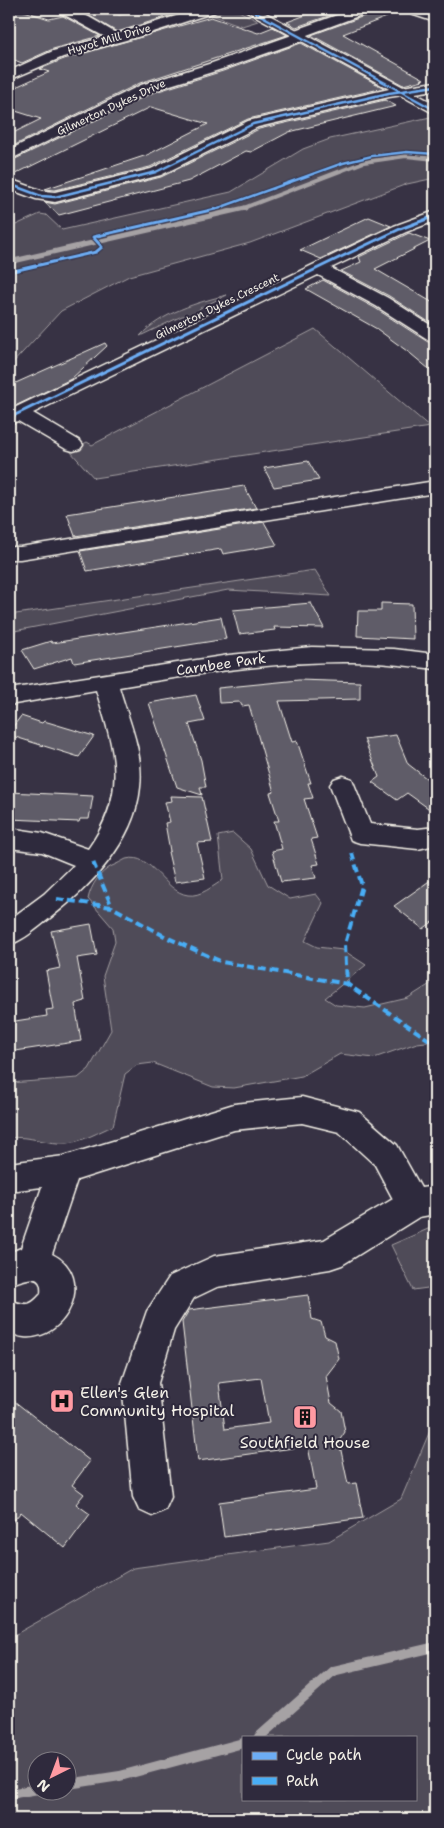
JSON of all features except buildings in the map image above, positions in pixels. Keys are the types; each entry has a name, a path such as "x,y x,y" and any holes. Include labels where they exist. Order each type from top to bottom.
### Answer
{"street":[{"path":"60,9 85,20 115,38"},
{"name":"Hyvot Mill Drive","path":"11,72 58,54 211,9"},
{"path":"249,9 435,110"},
{"name":"Gilmerton Dykes Drive","path":"9,156 146,88 217,66 365,9"},
{"path":"409,9 435,18"},
{"path":"9,184 41,196 55,197 156,172 253,124 399,91 435,86"},
{"path":"427,219 435,229"},
{"name":"Gilmerton Dykes Crescent","path":"14,416 318,268 427,219"},
{"path":"318,268 382,302 435,336"},
{"path":"14,416 73,445"},
{"path":"9,553 20,553 435,487"},
{"name":"Carnbee Park","path":"9,697 282,655 328,653 375,655 411,657 435,662"},
{"path":"9,934 57,899 93,862 116,828 128,795 127,758 105,681"},
{"path":"343,785 356,843 435,836"},
{"path":"9,838 28,839 56,845 93,862"},
{"path":"9,1177 64,1170 234,1117 302,1110 348,1121 386,1155 424,1202 330,1254 214,1272 182,1287 159,1323 140,1383 152,1497"},
{"path":"9,1316 23,1321 34,1320 52,1308 57,1298 59,1288 57,1278 51,1270 43,1265 21,1266 64,1170"}],"shaded area":[{"path":"225,10 239,11 258,21 242,26 209,14"},
{"path":"435,116 435,178 407,184 250,243 129,276 61,311 9,367 9,228 40,214 46,215 62,230 231,192 303,149 330,139"},
{"path":"227,295 200,308 198,312 204,315 192,321 189,316 182,316 140,336 158,321 169,315 192,305"},
{"path":"315,329 430,427 94,478 70,451 87,442 92,445"},
{"path":"315,570 331,596 228,590 9,632 9,615"},
{"path":"233,833 251,849 268,885 290,899 316,894 323,903 305,941 317,947 343,950 366,965 325,998 336,1005 365,1008 408,998 435,981 435,1041 417,1043 374,1058 340,1054 302,1076 234,1088 213,1087 153,1063 137,1065 125,1074 113,1126 68,1143 54,1143 16,1137 9,1138 9,1083 78,1078 89,1069 111,1030 103,976 115,942 113,928 88,899 91,889 97,880 112,866 126,859 135,858 151,867 180,892 188,895 197,894 223,880 218,836"},
{"path":"435,1226 435,1287 413,1290 391,1245"},
{"path":"435,1419 435,1819 9,1819 9,1638 133,1568 329,1541 401,1499"}],"waterway":[{"path":"242,209 364,162 406,156 435,159"},
{"path":"9,262 242,209"},
{"path":"260,1736 333,1671 435,1647"},
{"path":"78,1782 120,1776 242,1743"},
{"path":"9,1794 28,1791"}],"marked path":[{"path":"352,853 362,886 345,944 347,984 435,1044"},
{"path":"93,862 112,907"},
{"path":"57,899 112,907 166,937 222,962 347,984"}],"cycle path":[{"path":"249,9 435,110"},
{"path":"9,184 41,196 55,197 156,172 253,124 389,93 435,86"},
{"path":"9,272 96,252 102,247 93,237 212,211 343,163 372,156 407,152 435,154"},
{"path":"9,418 343,256 400,229 435,216"}],"place":[{"name":"Ellen's Glen Community Hospital","path":"62,1401"},
{"name":"Southfield House","path":"305,1417"}]}
